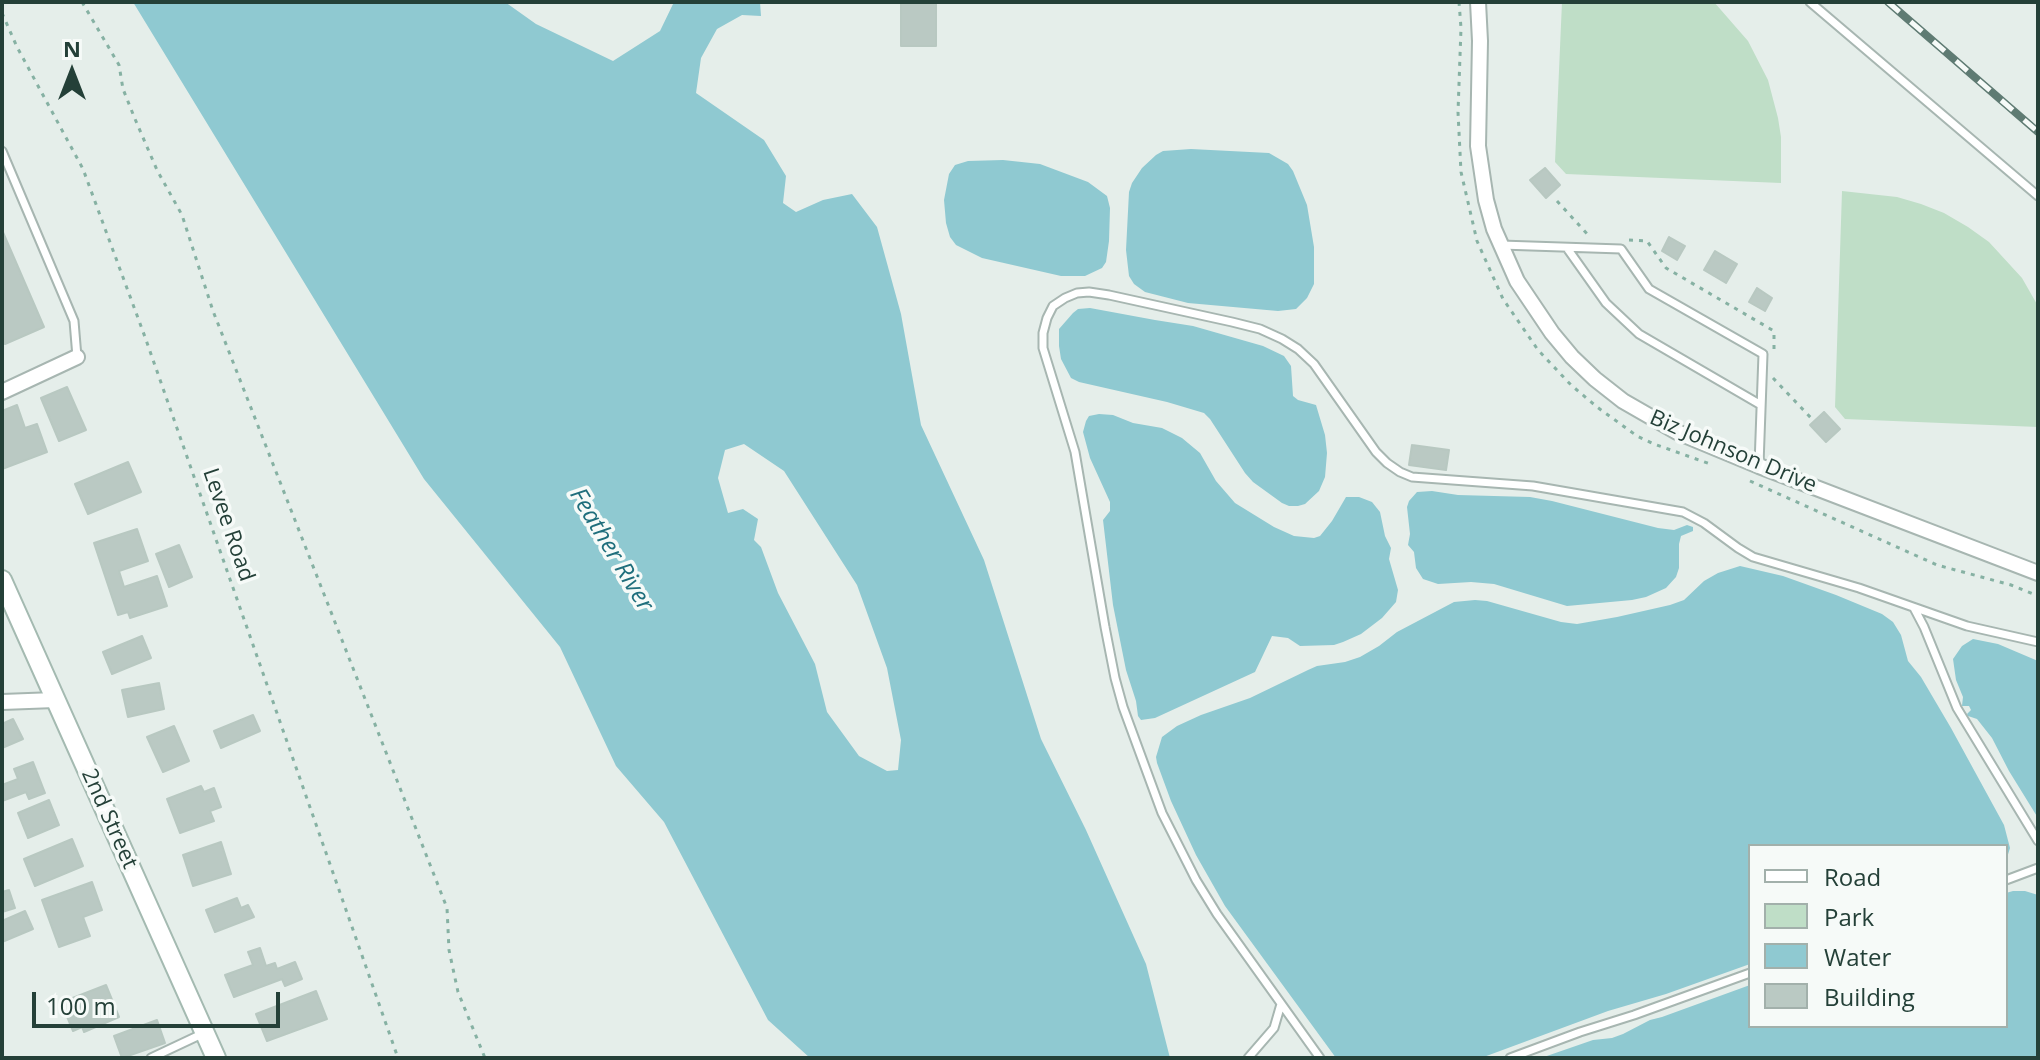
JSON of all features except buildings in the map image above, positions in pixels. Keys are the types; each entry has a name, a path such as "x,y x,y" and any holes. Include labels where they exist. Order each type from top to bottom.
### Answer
{"main road":[{"name":"2nd Street","path":"2,580 216,1058"}],"street":[{"name":"Biz Johnson Drive","path":"1478,2 1478,146 1486,200 1501,245 1532,306 1562,345 1595,379 1649,417 1709,446 2038,573"},
{"path":"2,392 77,357"},
{"path":"2,702 55,700"}],"lane":[{"path":"1810,2 2038,196"},
{"path":"2,151 74,321 77,357"},
{"path":"1501,245 1621,249 1649,289 1763,354 1759,466"},
{"path":"1567,247 1606,303 1639,334 1761,405"},
{"path":"1320,1058 1217,914 1175,841 1123,707 1107,640 1075,452 1043,348 1047,318 1053,306 1065,298 1089,292 1109,295 1260,329 1282,339 1314,364 1376,452 1400,472 1412,477 1533,486 1683,512 1753,557 1859,588 1967,626 2038,642"},
{"path":"1914,608 1957,708 2038,841"},
{"path":"2008,879 2038,868"},
{"path":"1510,1058 1748,974"},
{"path":"1248,1058 1274,1028 1281,1004"},
{"path":"151,1058 206,1032"}],"path":[{"path":"82,2 119,65 123,89 140,132 182,215 213,311 447,908 449,950 458,992 485,1058"},
{"path":"1459,2 1461,172 1477,241 1503,299 1538,350 1597,407 1637,436 1717,467"},
{"name":"Levee Road","path":"2,13 83,169 398,1058"},
{"path":"1557,201 1591,238"},
{"path":"1619,239 1647,241 1666,268 1774,331 1773,362"},
{"path":"1773,378 1812,419"},
{"path":"1740,476 1937,565 2038,596"}],"green space":[{"path":"1562,2 1714,2 1748,41 1768,80 1781,137 1781,183 1566,174 1555,162"},
{"path":"1842,191 1897,197 1944,213 1989,242 2022,278 2038,306 2038,427 1845,419 1835,407"}],"water":[{"name":"Feather River","path":"133,2 505,2 536,24 613,61 660,31 674,2 760,2 761,16 742,15 717,29 701,58 696,93 764,140 786,176 783,203 796,212 823,200 852,194 877,227 901,314 921,425 984,560 1041,739 1146,964 1170,1058 810,1058 768,1020 664,822 616,766 560,647 424,479","holes":["744,444 784,471 857,585 887,668 901,740 898,770 887,771 859,756 827,712 815,664 778,593 761,547 754,540 758,519 743,509 728,513 718,478 725,450"]},
{"path":"1191,149 1269,153 1288,164 1293,171 1307,205 1314,247 1314,284 1307,298 1296,309 1278,311 1188,303 1145,292 1134,284 1129,276 1126,250 1132,183 1156,155 1163,151"},
{"path":"1003,160 1040,164 1088,182 1107,196 1110,208 1109,241 1102,268 1085,276 1061,276 982,258 956,245 946,223 944,200 949,174 955,165 968,161"},
{"path":"1090,308 1193,326 1263,346 1284,356 1291,366 1293,396 1316,405 1325,435 1325,477 1319,491 1305,504 1289,506 1282,503 1245,473 1204,413 1071,378 1061,359 1059,329 1078,309"},
{"path":"1099,414 1162,428 1182,438 1200,453 1216,481 1235,503 1294,536 1320,536 1346,497 1359,497 1372,502 1380,512 1391,548 1389,559 1398,590 1396,602 1361,634 1334,645 1300,646 1288,638 1272,636 1255,672 1155,718 1141,720 1126,670 1113,605 1103,520 1110,511 1110,502 1090,458 1083,432 1089,416"},
{"path":"1417,492 1530,497 1658,528 1674,530 1687,525 1693,527 1693,531 1681,536 1679,568 1666,588 1632,600 1567,606 1494,584 1438,584 1423,579 1416,568 1414,552 1408,545 1407,507"},
{"path":"1740,566 1783,576 1882,614 1893,622 1901,635 1908,661 1951,728 2004,825 2010,848 2008,854 2008,844 1748,844 1748,965 1608,1011 1481,1058 1336,1058 1225,906 1196,855 1157,763 1162,737 1201,715 1250,698 1317,666 1360,657 1397,632 1454,602 1487,601 1577,624 1684,600 1704,581"},
{"path":"1973,639 1998,644 2038,661 2038,818 1992,738 1977,719 1968,716 1969,706 1962,706 1963,697 1956,680 1953,659 1962,646"},
{"path":"2025,891 2038,895 2038,1058 1541,1058 1593,1040 1612,1038 1650,1020 1748,986 1748,1028 2008,1028 2008,892"}],"railway":[{"path":"1888,2 2038,132"}]}
